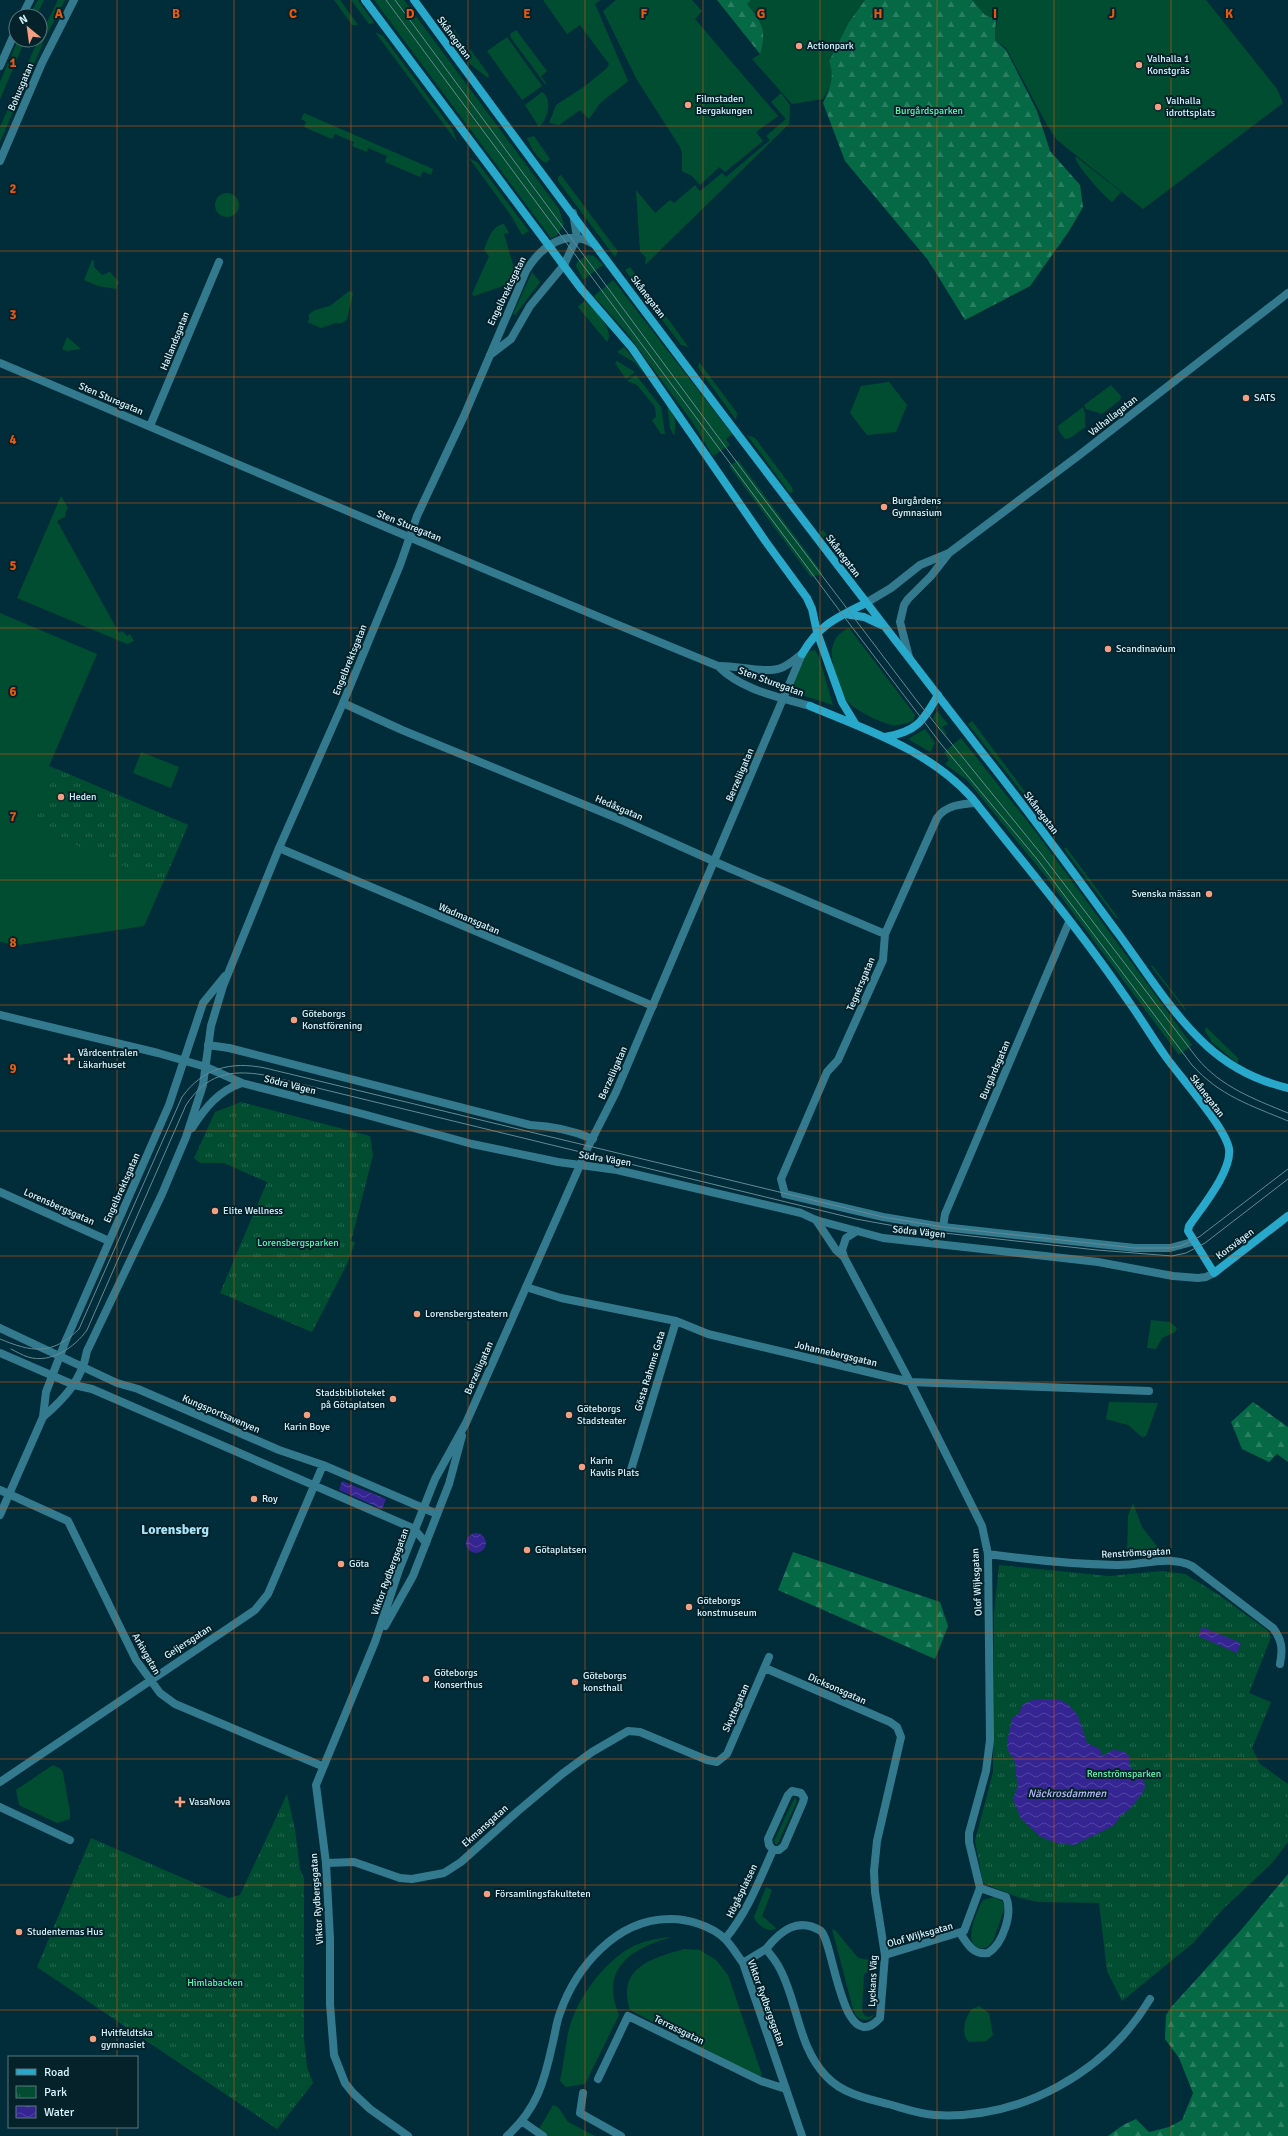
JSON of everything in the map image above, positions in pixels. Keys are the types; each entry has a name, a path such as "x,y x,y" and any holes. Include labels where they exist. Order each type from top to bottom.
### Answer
{"main road":[{"path":"365,0 582,290 632,348 751,521 807,598 815,617 817,632 842,702 856,725"},
{"name":"Skånegatan","path":"414,0 866,603 1035,820 1177,1013 1209,1048 1240,1070 1271,1084 1288,1088"},
{"path":"802,654 817,632 842,614 866,603"},
{"path":"842,614 864,617 886,629"},
{"path":"886,736 901,733 918,726 923,721 938,695"},
{"name":"Skånegatan","path":"810,706 886,736 946,773 976,803 1070,922 1129,1001 1162,1052 1212,1118 1229,1148 1229,1157 1226,1169 1189,1226 1189,1235 1192,1242"},
{"name":"Korsvägen","path":"1192,1242 1214,1273 1288,1216"}],"street":[{"name":"Bohusgatan","path":"0,161 42,63 74,0"},
{"path":"0,66 8,48"},
{"path":"572,212 576,237 586,240 600,248"},
{"name":"Engelbrektsgatan","path":"43,1417 63,1400 74,1385 84,1366 87,1351 162,1194 186,1138 203,1085 211,1026 229,972 279,848 343,703 410,537 417,516 490,355 526,271 538,253 548,245 576,237"},
{"name":"Engelbrektsgatan","path":"490,355 511,339 530,306 564,265 576,237"},
{"name":"Hallandsgatan","path":"150,426 219,262"},
{"name":"Valhallagatan","path":"866,603 891,588 920,565 949,552 1084,451 1288,293"},
{"name":"Sten Sturegatan","path":"0,363 410,537 526,588 718,666 729,677 750,687 810,706"},
{"name":"Valhallagatan","path":"909,658 900,622 904,605 931,576 949,552"},
{"path":"718,666 734,665 771,670 787,665 802,654"},
{"name":"Berzeliigatan","path":"423,1509 435,1479 466,1423 581,1165 616,1092 802,654"},
{"name":"Hedåsgatan","path":"343,703 402,730 624,821 885,934"},
{"name":"Tegnérsgatan","path":"785,1194 781,1179 828,1072 838,1060 883,960 885,934 941,812 955,805 976,803"},
{"name":"Wadmansgatan","path":"279,848 653,1006"},
{"name":"Burgårdsgatan","path":"943,1227 947,1210 1070,922"},
{"name":"Engelbrektsgatan","path":"0,1515 43,1417 46,1392 60,1355 169,1105 203,1003 229,972"},
{"name":"Södra Vägen","path":"0,1015 151,1051 206,1067 242,1083 472,1144 542,1159 617,1170 709,1191 801,1213 816,1220 883,1238 1098,1262 1173,1276 1198,1278 1206,1277 1214,1273"},
{"name":"Södra Vägen","path":"208,1045 229,1048 530,1125 551,1126 593,1139"},
{"name":"Engelbrektsgatan","path":"186,1138 209,1104 226,1089 242,1083"},
{"name":"Lorensbergsgatan","path":"0,1192 109,1241"},
{"name":"Södra Vägen","path":"785,1194 883,1218 943,1227 1135,1248 1170,1248 1192,1242"},
{"name":"Olof Wijksgatan","path":"816,1220 836,1250 844,1257 910,1382 982,1526 988,1554 990,1740 986,1771 969,1833 969,1842 980,1888 968,1923 960,1934 885,1955"},
{"path":"844,1257 842,1250 846,1238 857,1232"},
{"name":"Johannebergsgatan","path":"526,1287 560,1298 676,1321 708,1334 910,1382 1149,1391"},
{"name":"Gösta Rahmns Gata","path":"630,1473 676,1321"},
{"name":"Kungsportsavenyen","path":"0,1328 84,1366 117,1383 138,1389 279,1450 323,1465 437,1514"},
{"path":"0,1353 74,1385 92,1389 415,1530 426,1543"},
{"name":"Berzeliigatan","path":"437,1514 450,1484 466,1423"},
{"name":"Geijersgatan","path":"0,1782 148,1680 255,1610 268,1594 323,1465"},
{"name":"Arkivgatan","path":"0,1490 68,1521 136,1660 148,1680 160,1693 175,1704 322,1766"},
{"name":"Viktor Rydbergsgatan","path":"408,2136 370,2108 353,2093 345,2083 334,2055 330,2004 330,1939 326,1863 316,1785 322,1766 375,1642 399,1570 423,1509"},
{"name":"Viktor Rydbergsgatan","path":"375,1642 413,1576 437,1514"},
{"name":"Renströmsgatan","path":"988,1554 1056,1563 1119,1566 1169,1560 1181,1561 1192,1566 1273,1628 1279,1636 1283,1650 1280,1664"},
{"name":"Skyttegatan","path":"640,1732 707,1760 716,1762 727,1754 769,1657"},
{"name":"Dicksonsgatan","path":"765,1668 890,1722 900,1731"},
{"name":"Ekmansgatan","path":"326,1863 354,1862 400,1878 412,1879 444,1873 461,1862 518,1810 592,1752 624,1732 634,1730 640,1732"},
{"name":"Lyckans Väg","path":"743,1963 766,1949 782,1932 792,1926 808,1925 823,1932 828,1943 845,2009 853,2020 865,2026 874,2024 881,2014 885,1955 875,1892 874,1871 877,1841 901,1737 900,1731"},
{"name":"Högåsplatsen","path":"797,1790 804,1798 803,1802 784,1846 779,1850 773,1850 769,1845 768,1839 788,1795 797,1790"},
{"path":"0,1807 70,1840"},
{"name":"Högåsplatsen","path":"725,1939 739,1922 773,1850"},
{"name":"Olof Wijksgatan","path":"960,1934 970,1949 976,1952 988,1953 997,1946 1005,1926 1009,1907 1006,1897 980,1888"},
{"name":"Viktor Rydbergsgatan","path":"507,2136 522,2122 544,2082 559,2014 566,1997 578,1976 604,1946 630,1928 662,1919 689,1922 706,1928 725,1939 743,1963 802,2136"},
{"path":"766,1949 781,1970 807,2048 814,2061 827,2078 850,2093 901,2108 935,2115 982,2112 1048,2093 1070,2080 1105,2055 1136,2022 1150,1999"},
{"name":"Terrassgatan","path":"598,2079 628,2016 761,2081 786,2089"},
{"path":"583,2093 580,2113 621,2136"},
{"path":"522,2122 543,2136"}],"green space":[{"path":"38,0 44,0 40,8 34,8"},
{"path":"58,0 65,0 48,32 48,20"},
{"path":"334,0 340,0 358,25 352,25"},
{"path":"351,0 358,0 374,23 369,24"},
{"path":"374,0 404,0 559,209 564,225 557,235 551,238"},
{"path":"543,0 600,0 595,4 628,81 600,103 589,119 580,110 559,125 549,123 556,105 585,86 606,69 609,64 580,25 567,34"},
{"name":"Filmstaden Bergakungen","path":"616,0 692,0 702,11 695,19 778,116 756,132 763,141 725,172 719,167 700,185 692,176 682,171 682,153 680,147 637,80 603,11"},
{"path":"717,0 751,0 747,4 760,22 763,32 760,54"},
{"name":"Actionpark","path":"751,0 865,0 849,22 829,61 832,76 823,99 792,104 752,59 760,54 747,4"},
{"name":"Burgårdsparken","path":"865,0 972,0 985,15 996,19 995,40 1006,50 1037,111 1050,151 1080,185 1083,207 1069,231 1030,286 965,320 928,260 845,161 823,103 832,77 829,61 849,22"},
{"name":"Valhalla 1 Konstgräs","path":"972,0 1206,0 1277,89 1283,103 1143,209 1057,140 1047,125 1006,48 995,40 997,19 985,15"},
{"path":"448,20 451,24 447,27 450,31 454,29 462,41 450,38 444,27"},
{"path":"516,30 547,71 541,76 546,83 545,84 511,38 510,34"},
{"path":"375,32 383,36 453,130 457,142"},
{"path":"507,37 542,86 522,100 487,51"},
{"path":"15,48 22,48 0,99 0,82"},
{"path":"35,48 41,48 0,142 0,127"},
{"path":"470,49 489,75 488,78 470,64 467,55"},
{"path":"542,92 547,99 548,109 545,119 539,127 525,105"},
{"path":"781,93 790,105 789,124 645,265 646,257 640,252 636,190 655,213 670,200 674,203 695,185 700,191 722,173 726,177 770,140 766,136 786,119 771,102"},
{"path":"304,113 433,169 431,175 423,171 420,177 385,162 387,156 368,148 367,152 352,146 354,142 335,134 332,139 304,127 306,122 301,119"},
{"path":"534,136 550,159 546,163 537,155 528,141 527,138"},
{"path":"1075,156 1121,192 1112,202 1085,173"},
{"path":"469,158 477,162 529,231 522,235 510,214"},
{"path":"561,175 618,251 615,257 558,181 558,177"},
{"path":"227,193 232,194 238,200 238,210 232,216 227,217 222,216 216,210 215,205 216,200 222,194"},
{"path":"504,224 509,233 504,234 515,271 506,285 474,296 472,294 489,256 484,250 487,242 493,230"},
{"path":"587,255 594,256 603,265 583,280 576,266 577,262"},
{"path":"92,260 94,261 94,267 102,275 110,272 119,282 116,289 98,286 84,280"},
{"path":"630,267 689,347 681,345 625,270"},
{"path":"532,272 540,282 515,315 513,314"},
{"path":"613,280 732,434 726,439 730,445 713,456 693,423 627,333 594,296"},
{"path":"349,291 353,293 347,319 342,323 335,323 321,328 307,322 309,320 309,314 315,310 330,306"},
{"path":"584,301 598,313 606,325 609,337 607,342 578,307"},
{"path":"67,337 81,349 67,351 62,349"},
{"path":"624,347 644,372 634,362 617,352"},
{"path":"617,361 635,372 626,379 615,363"},
{"path":"699,362 737,413 736,420 698,367"},
{"path":"636,375 661,407 665,434 661,434 652,420 656,417 655,407 637,385 627,381"},
{"path":"889,382 907,405 896,432 867,435 850,413 861,386"},
{"path":"1111,385 1121,396 1120,400 1102,414 1086,409 1084,405"},
{"path":"667,404 674,419 674,436 670,428"},
{"path":"1083,407 1085,414 1085,427 1070,438 1065,439 1059,431 1058,426"},
{"path":"747,435 755,438 791,486 793,490 792,493 789,492"},
{"path":"738,460 823,574 811,577 729,466"},
{"path":"61,496 68,508 65,513 66,516 57,521 119,633 122,631 127,636 130,634 134,641 127,644 17,598"},
{"path":"823,530 843,558 842,562 820,533"},
{"name":"Heden","path":"0,613 97,654 49,766 188,825 144,926 18,945 0,942"},
{"path":"849,628 915,715 913,721 897,725 887,724 859,710 844,698 833,665 832,651 836,638"},
{"path":"815,650 819,657 833,705 790,693 789,691 807,652"},
{"path":"937,711 948,724 942,727 947,734 945,735 933,718"},
{"path":"972,721 1041,813 1040,815 968,724"},
{"path":"925,729 935,743 930,752 908,739"},
{"path":"961,738 1035,831 1192,1045 1179,1055 1047,878 967,780 945,764 949,760 944,752"},
{"path":"141,752 179,767 171,788 133,773"},
{"path":"57,769 188,825 163,883 32,826"},
{"path":"1066,847 1118,918 1118,919 1064,849"},
{"path":"1152,965 1185,1010 1153,969 1151,966"},
{"path":"1206,1027 1238,1058 1238,1064 1212,1042 1205,1031"},
{"name":"Lorensbergsparken","path":"241,1102 370,1136 373,1155 351,1241 355,1242 347,1264 312,1332 220,1293 267,1182 224,1163 200,1163 194,1158 215,1112"},
{"path":"1151,1320 1170,1322 1177,1328 1175,1332 1162,1338 1156,1349 1147,1348"},
{"path":"1109,1402 1158,1403 1146,1436 1142,1437 1128,1425 1106,1419"},
{"path":"1253,1402 1288,1427 1288,1462 1277,1454 1269,1462 1242,1449 1231,1422"},
{"path":"1133,1503 1142,1527 1163,1554 1133,1557 1127,1554 1128,1516"},
{"path":"793,1552 940,1602 948,1626 935,1659 778,1590"},
{"name":"Renströmsparken","path":"999,1565 1109,1576 1162,1571 1185,1574 1219,1595 1267,1630 1271,1637 1249,1693 1271,1702 1252,1748 1260,1764 1288,1784 1288,1842 1271,1864 1223,1909 1193,1943 1122,2001 1107,1971 1099,1903 1038,1902 1020,1898 983,1883 975,1841 993,1772 994,1612"},
{"path":"53,1765 61,1769 63,1773 70,1812 70,1819 57,1823 19,1805 16,1790"},
{"name":"Himlabacken","path":"287,1794 295,1830 300,1869 304,1879 304,2039 307,2067 313,2083 277,2129 37,1967 91,1838 229,1898 240,1895"},
{"path":"795,1797 797,1801 776,1845 774,1841"},
{"path":"1288,1874 1288,2136 1108,2136 1123,2125 1136,2119 1149,2132 1169,2127 1182,2120 1193,2093 1179,2058 1165,2039 1166,2015 1173,2005 1241,1930"},
{"path":"766,1887 772,1890 762,1916 776,1928 773,1930 764,1928 754,1917"},
{"path":"994,1897 1002,1901 1005,1907 993,1941 986,1948 978,1947 973,1943 971,1937 974,1921 983,1900"},
{"path":"832,1929 836,1931 858,1958 876,1961 876,1966 864,1974 862,2011 865,2016 869,2017 875,2014 870,2019 864,2020 859,2018 853,2009"},
{"path":"672,1937 644,1947 632,1954 623,1963 616,1973 613,1985 614,1999 619,2015 585,2084 566,2087 560,2081 569,2029 578,2006 591,1984 609,1964 628,1949 649,1940"},
{"path":"684,1949 700,1950 716,1960 728,1975 762,2075 759,2077 630,2010 627,1996 628,1984 632,1975 649,1961"},
{"path":"979,2006 989,2013 993,2035 986,2041 969,2042 966,2039 964,2026 969,2012"},
{"path":"553,2105 558,2107 568,2122 595,2136 546,2136 539,2129"}],"water":[{"path":"342,1481 386,1499 382,1509 339,1490"},
{"path":"476,1533 483,1536 486,1543 483,1550 476,1553 469,1550 466,1543 469,1536"},
{"path":"1202,1627 1241,1643 1237,1653 1198,1636"},
{"name":"Näckrosdammen","path":"1033,1700 1060,1700 1069,1705 1078,1716 1087,1743 1100,1749 1102,1756 1113,1750 1123,1751 1130,1757 1130,1767 1144,1780 1145,1787 1143,1792 1130,1809 1120,1816 1116,1823 1111,1827 1074,1845 1057,1843 1041,1837 1021,1819 1013,1799 1018,1785 1014,1760 1007,1746 1012,1718 1019,1713 1023,1704"}],"tram line":[{"path":"386,0 842,614 941,744 1037,859 1192,1065 1213,1085 1236,1099 1288,1121"},
{"path":"395,0 761,495 917,701 1042,855 1197,1058 1206,1068 1227,1084 1251,1097 1288,1113"},
{"path":"0,1339 22,1347 41,1349 60,1344 79,1329 182,1097 199,1079 209,1073 229,1066 253,1066 265,1068 883,1217 943,1227 1135,1248 1170,1248 1181,1246 1199,1237 1288,1169"},
{"path":"11,1349 28,1357 37,1359 54,1356 69,1348 87,1330 186,1105 194,1095 210,1081 219,1076 229,1074 251,1073 264,1075 856,1219 917,1230 1097,1250 1172,1256 1186,1253 1205,1243 1288,1179"}],"place":[{"name":"Actionpark","path":"799,46"},
{"name":"Valhalla 1 Konstgräs","path":"1139,65"},
{"name":"Filmstaden Bergakungen","path":"688,105"},
{"name":"Valhalla idrottsplats","path":"1158,107"},
{"name":"SATS","path":"1246,398"},
{"name":"Burgårdens Gymnasium","path":"884,507"},
{"name":"Scandinavium","path":"1108,649"},
{"name":"Heden","path":"61,797"},
{"name":"Svenska mässan","path":"1209,894"},
{"name":"Göteborgs Konstförening","path":"294,1020"},
{"name":"Vårdcentralen Läkarhuset","path":"69,1059"},
{"name":"Elite Wellness","path":"215,1211"},
{"name":"Lorensbergsteatern","path":"417,1314"},
{"name":"Stadsbiblioteket på Götaplatsen","path":"393,1399"},
{"name":"Karin Boye","path":"307,1415"},
{"name":"Göteborgs Stadsteater","path":"569,1415"},
{"name":"Karin Kavlis Plats","path":"582,1467"},
{"name":"Roy","path":"254,1499"},
{"name":"Götaplatsen","path":"527,1550"},
{"name":"Göta","path":"341,1564"},
{"name":"Göteborgs konstmuseum","path":"689,1607"},
{"name":"Göteborgs Konserthus","path":"426,1679"},
{"name":"Göteborgs konsthall","path":"575,1682"},
{"name":"VasaNova","path":"180,1802"},
{"name":"Församlingsfakulteten","path":"487,1894"},
{"name":"Studenternas Hus","path":"19,1932"},
{"name":"Hvitfeldtska gymnasiet","path":"93,2039"}],"district":[{"name":"Lorensberg","path":"175,1529"}]}
